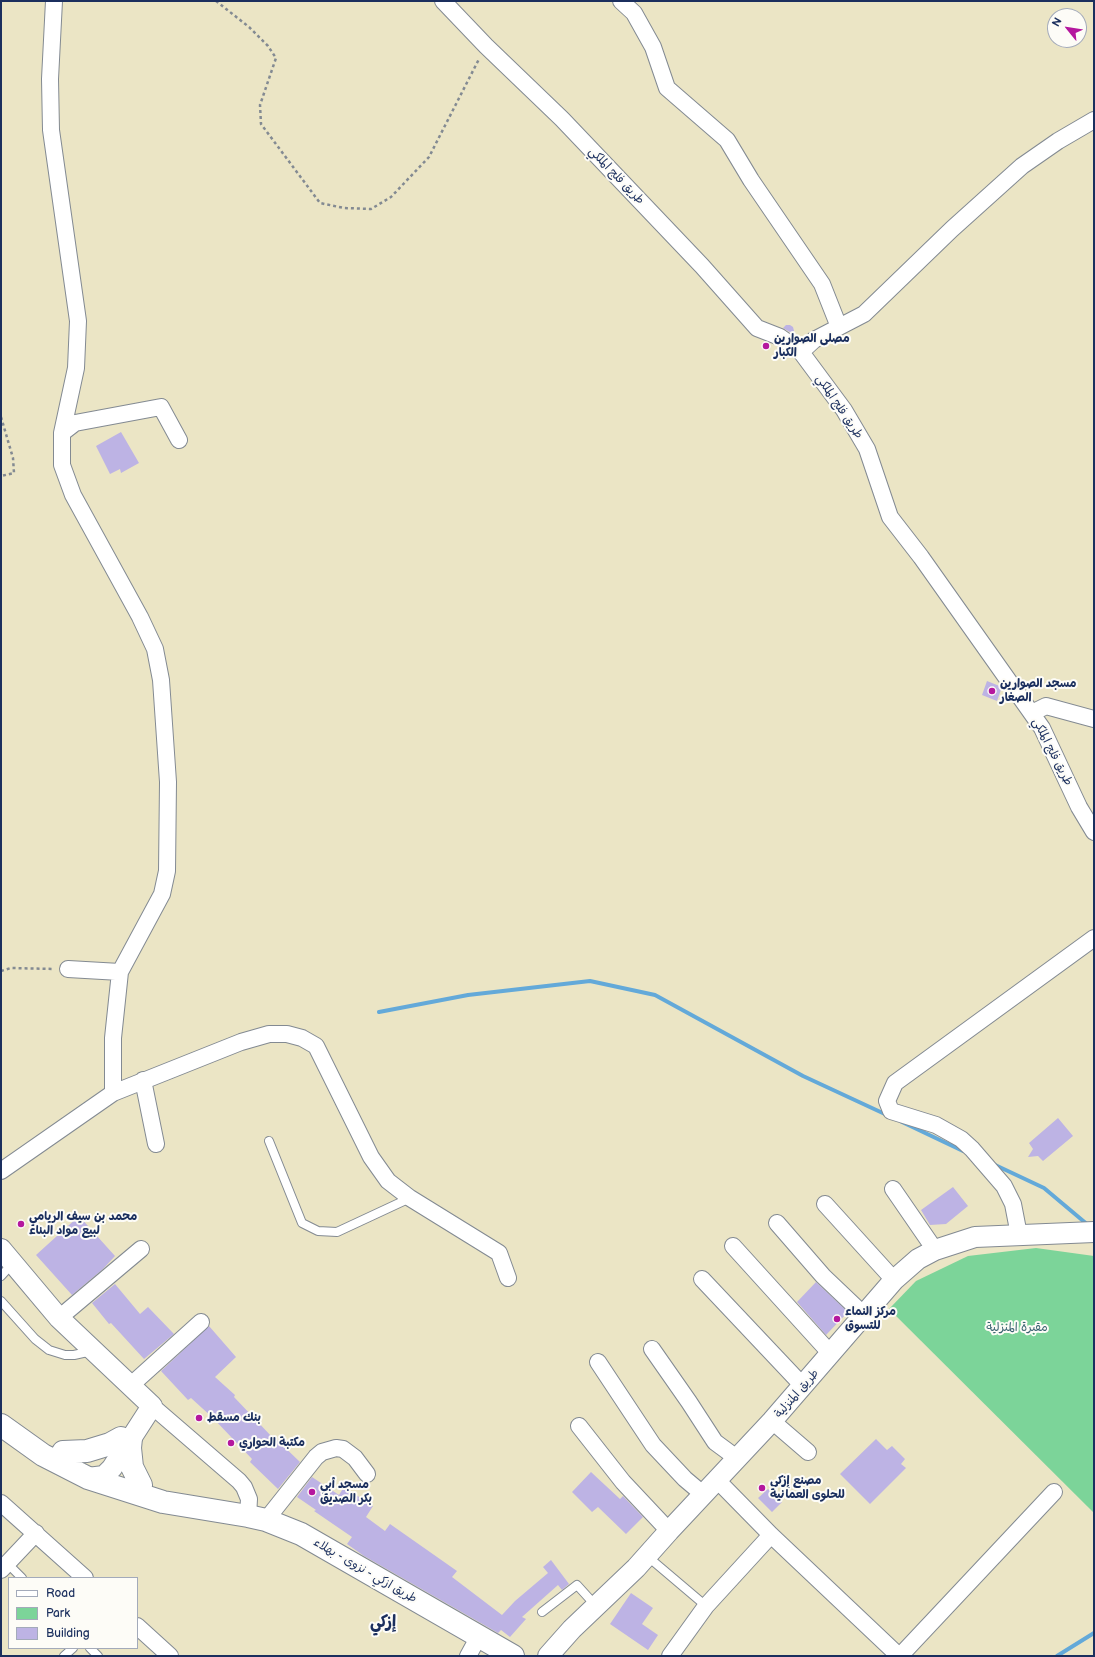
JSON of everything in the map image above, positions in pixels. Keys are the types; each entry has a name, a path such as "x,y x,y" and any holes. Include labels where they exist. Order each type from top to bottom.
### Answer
{"main road":[{"name":"طريق ازكي - نزوى - بهلاء","path":"1,1414 28,1434 63,1452 103,1476 141,1485 185,1499 209,1509"},
{"name":"طريق ازكي - نزوى - بهلاء","path":"1,1425 43,1455 103,1476 163,1502 257,1518 284,1526 317,1542 513,1656"},
{"path":"63,1452 87,1451 126,1438 132,1467 141,1485"}],"street":[{"path":"54,1 50,80 51,130 78,321 76,368 62,433 62,465 73,495 140,617 155,649 161,680 168,782 167,871 162,894 120,972 113,1038 113,1093"},
{"name":"طريق فلج الملكي","path":"442,1 486,46 562,118 702,266 757,328 780,337 801,352 844,410 867,449 890,517 921,557 1042,728 1079,806 1094,832"},
{"path":"621,1 634,13 653,47 666,88 727,140 751,180 822,284 839,327"},
{"path":"801,352 814,340 864,314 1022,166 1058,141 1094,120"},
{"path":"62,433 75,423 162,407 179,440"},
{"path":"1032,714 1046,706 1094,719"},
{"path":"1019,1235 1016,1215 1009,1194 982,1159 961,1140 949,1132 936,1125 891,1110 887,1101 895,1083 1094,938"},
{"path":"68,969 120,972"},
{"path":"1,1171 113,1093 241,1042 269,1034 287,1034 302,1038 316,1046 371,1158 388,1181 410,1198 499,1253 508,1278"},
{"path":"143,1080 156,1144"},
{"path":"893,1189 935,1250"},
{"path":"825,1204 894,1280"},
{"path":"777,1223 822,1276 864,1315"},
{"name":"طريق المنزلية","path":"548,1656 564,1637 647,1556 738,1459 772,1422 894,1280 918,1259 935,1250 975,1237 1094,1232"},
{"path":"733,1246 831,1354"},
{"path":"59,1318 141,1249"},
{"path":"5,1263 59,1318 148,1403 239,1481 244,1487 257,1518 322,1452 336,1448 343,1450 355,1458 367,1474"},
{"path":"702,1279 803,1386"},
{"path":"130,1386 200,1322"},
{"path":"652,1349 715,1442 738,1459"},
{"path":"598,1362 653,1445 685,1479 704,1495"},
{"path":"103,1476 148,1403"},
{"path":"772,1422 808,1452"},
{"path":"579,1426 623,1482 669,1531"},
{"path":"717,1480 771,1535 899,1656 1054,1492"},
{"path":"1,1503 84,1577"},
{"path":"4,1567 36,1533"},
{"path":"670,1656 706,1606 771,1535"},
{"path":"138,1627 170,1656"},
{"path":"468,1656 479,1636"}],"lane":[{"path":"269,1141 302,1223 318,1231 337,1232 410,1198"},
{"path":"1,1301 35,1339 49,1350 65,1355 78,1355 93,1351"},
{"path":"647,1556 706,1606"},
{"path":"4,1567 20,1577"},
{"path":"542,1612 577,1584 596,1606"},
{"path":"64,1656 72,1649"}],"path":[{"path":"216,1 249,27 268,46 276,58 260,105 261,124 320,203 344,208 371,209 391,198 429,157 486,46"},
{"path":"1,417 13,458 14,473 1,476"},
{"path":"1,971 11,968 68,969"}],"green space":[{"name":"مقبرة المنزلية","path":"1036,1248 1094,1256 1094,1513 889,1309 916,1281 968,1256"}],"building":[{"path":"786,325 793,327 793,334 783,328"},
{"path":"121,432 139,463 121,473 120,469 110,474 96,446"},
{"name":"مسجد الصوارين الصغار","path":"987,681 1002,687 997,701 982,695"},
{"path":"1058,1118 1073,1136 1043,1161 1038,1156 1028,1157 1033,1149 1029,1143"},
{"path":"953,1187 968,1206 946,1224 930,1225 921,1210"},
{"path":"79,1216 115,1256 103,1269 72,1295 36,1255"},
{"path":"816,1282 848,1312 826,1335 797,1302"},
{"path":"115,1284 140,1314 148,1307 174,1334 144,1359 111,1323 109,1324 92,1303"},
{"path":"209,1326 236,1357 215,1377 235,1395 234,1397 273,1438 274,1437 300,1462 278,1489 250,1462 252,1459 213,1418 191,1398 188,1400 161,1371"},
{"path":"876,1439 887,1450 892,1446 905,1459 901,1464 906,1468 870,1504 840,1474"},
{"path":"591,1472 620,1499 623,1496 643,1517 626,1534 598,1507 592,1512 572,1492"},
{"path":"312,1477 339,1495 344,1487 373,1506 366,1517 385,1531 390,1524 457,1571 452,1577 502,1615 515,1601 548,1573 543,1567 551,1560 569,1584 562,1590 558,1585 522,1617 526,1619 510,1637 501,1630 498,1633 364,1556 347,1544 352,1537 314,1511 316,1510 297,1497"},
{"path":"768,1489 782,1502 772,1512 758,1498"},
{"path":"631,1593 653,1608 642,1624 658,1635 648,1650 610,1624"}],"waterway":[{"path":"379,1012 468,995 590,981 655,995 803,1076 887,1115"},
{"path":"902,1122 963,1151"},
{"path":"993,1164 1044,1188 1088,1225"},
{"path":"1057,1656 1094,1633"}],"place":[{"name":"مصلى الصوارين الكبار","path":"766,346"},
{"name":"مسجد الصوارين الصغار","path":"992,691"},
{"name":"محمد بن سيف الريامي لبيع مواد البناء","path":"21,1224"},
{"name":"مركز النماء للتسوق","path":"837,1319"},
{"name":"بنك مسقط","path":"199,1418"},
{"name":"مكتبة الحواري","path":"231,1443"},
{"name":"مصنع إزكي للحلوى العمانية","path":"762,1488"},
{"name":"مسجد أبي بكر الصديق","path":"312,1492"}],"district":[{"name":"إزكي","path":"383,1623"}]}
